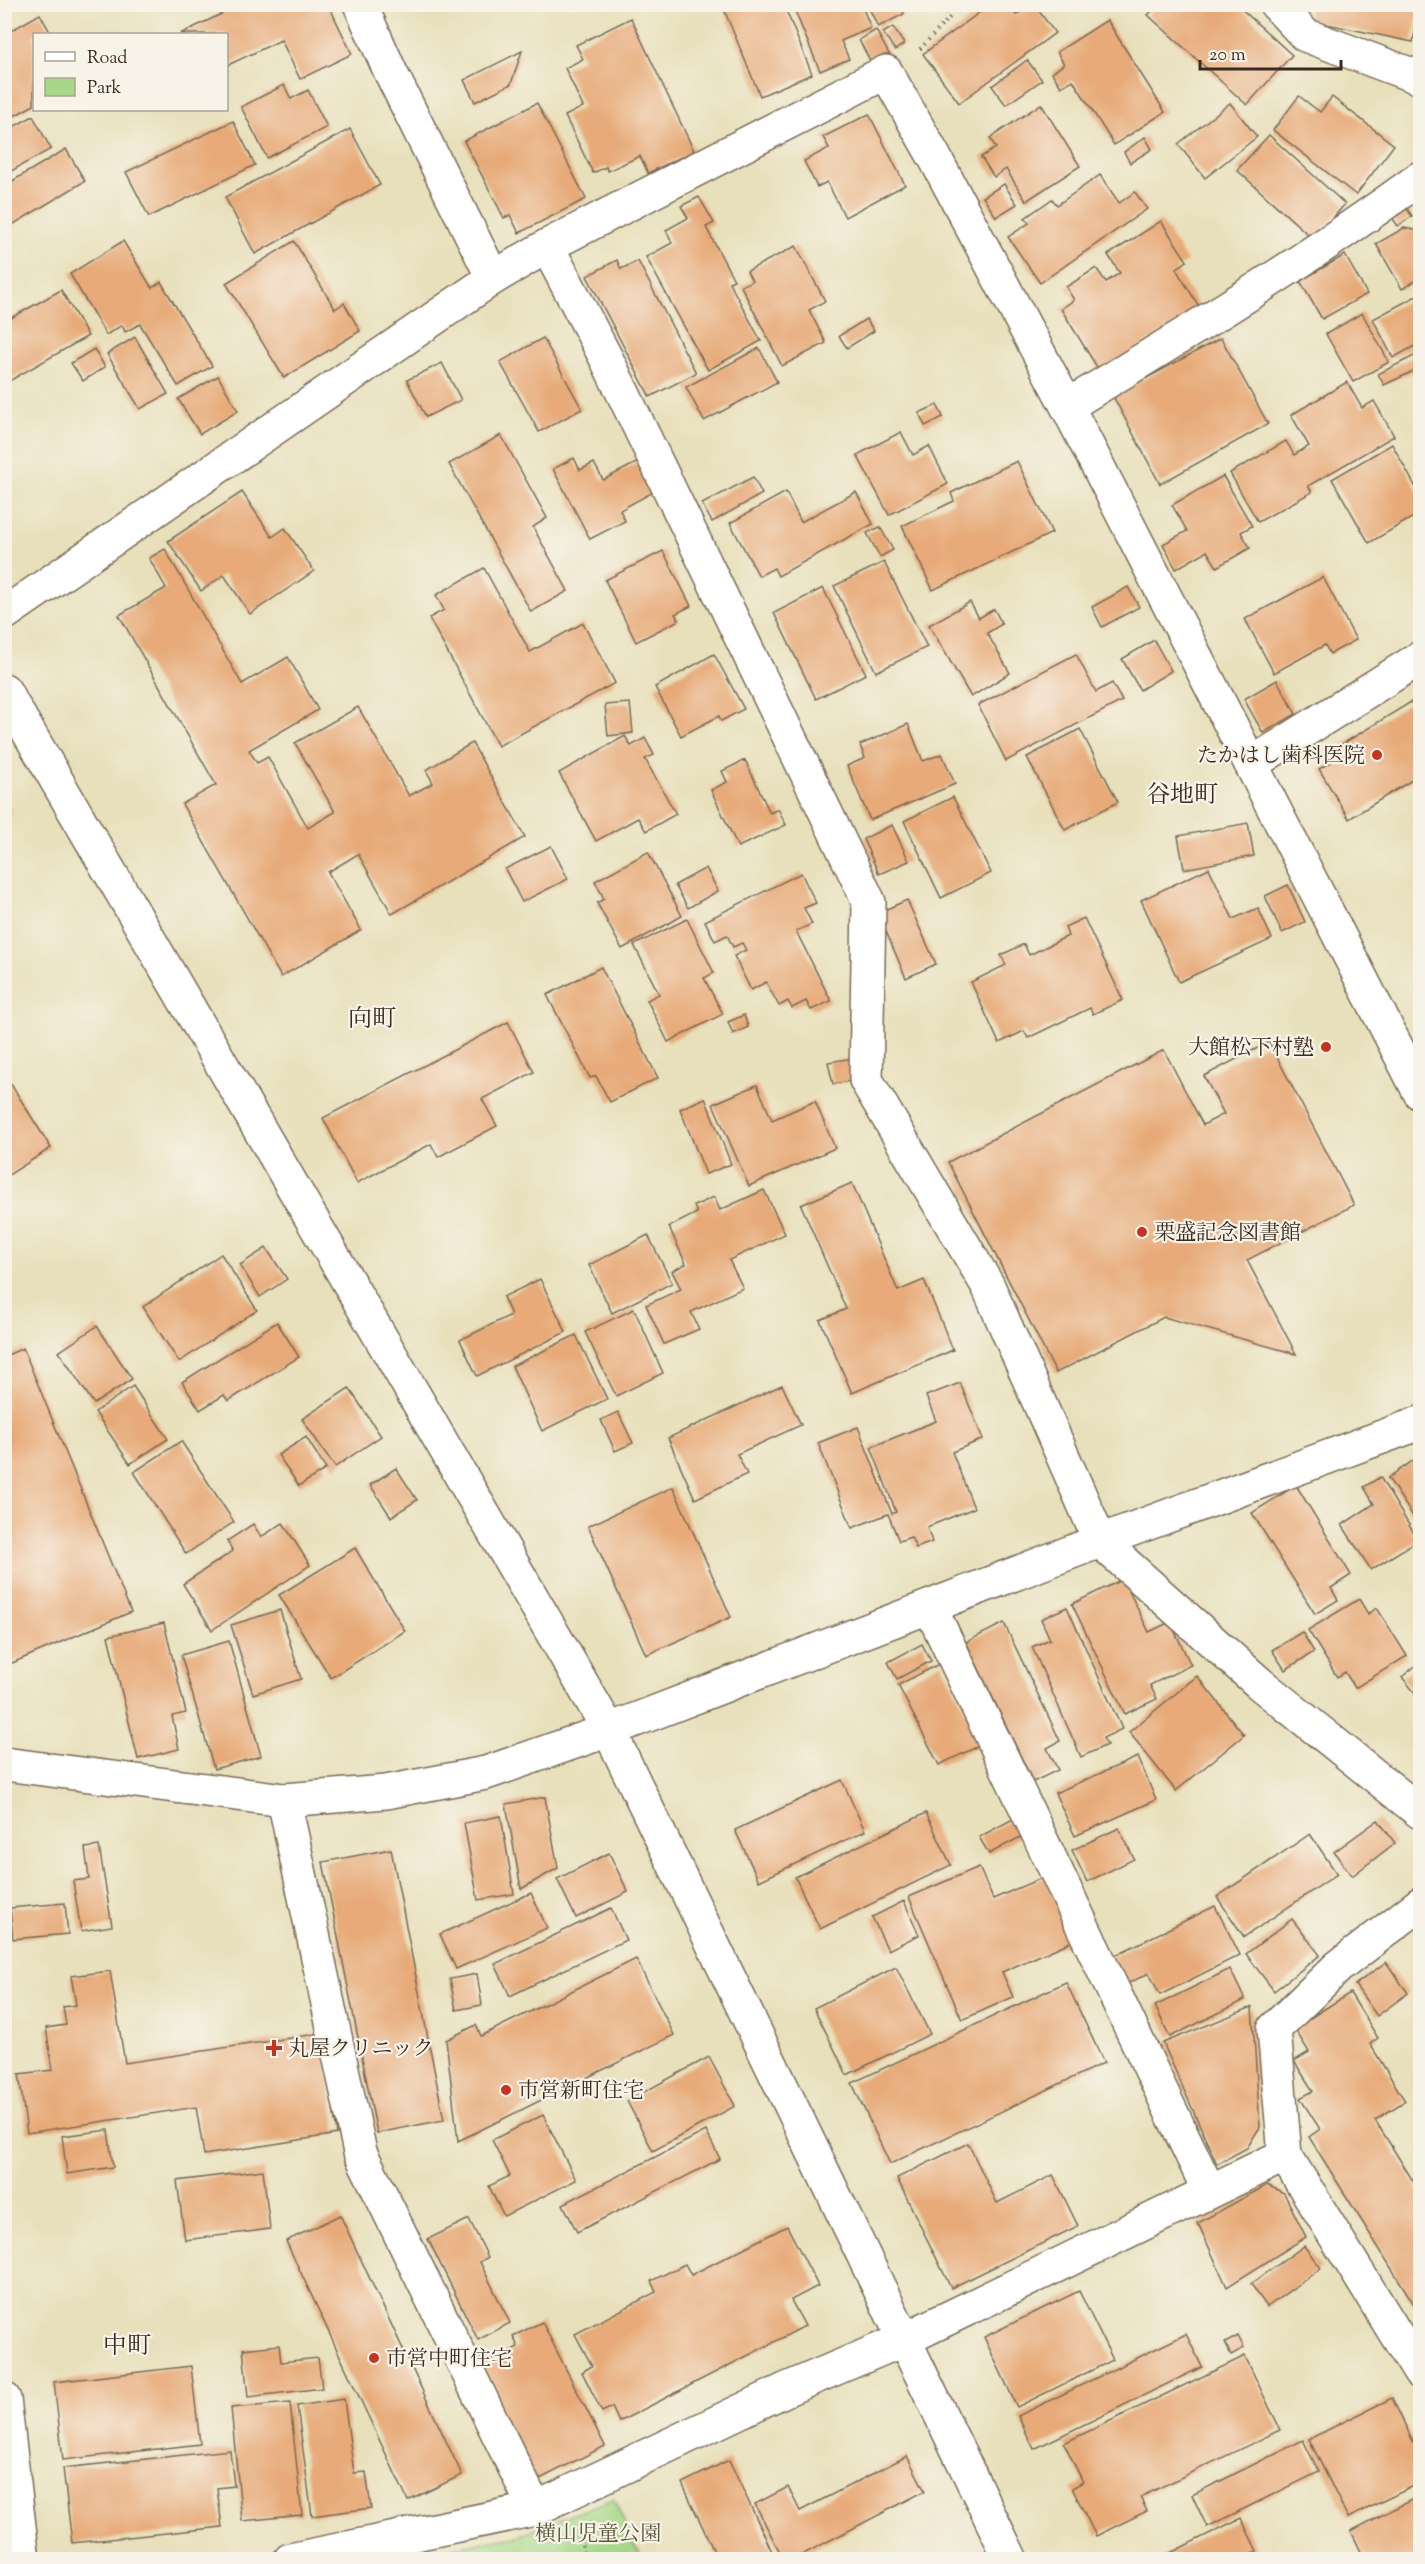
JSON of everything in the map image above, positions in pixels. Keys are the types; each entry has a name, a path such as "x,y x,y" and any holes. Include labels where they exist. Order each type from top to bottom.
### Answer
{"street":[{"path":"360,4 493,278"},
{"path":"1276,4 1305,35 1420,78"},
{"path":"4,614 493,278 547,246 886,72 1067,406 1420,1093"},
{"path":"1067,406 1241,300 1373,213 1420,178"},
{"path":"547,246 611,368 869,902 866,1080 988,1286 1100,1541 1259,1683 1420,1812"},
{"path":"1251,764 1420,658"},
{"path":"4,690 609,1730 1011,2559"},
{"path":"4,1764 284,1800 386,1792 486,1773 609,1730 1100,1541 1420,1423"},
{"path":"930,1607 1209,2191"},
{"path":"284,1800 360,2152 535,2509"},
{"path":"1420,1904 1338,1967 1274,2029 1285,2155 1420,2373"},
{"path":"290,2559 535,2509 787,2389 905,2339 1285,2155"},
{"path":"4,2399 23,2559"}],"path":[{"path":"890,79 950,17 942,4"}],"green space":[{"name":"横山児童公園","path":"613,2499 642,2559 390,2559 515,2536"}],"building":[{"path":"242,4 328,4 352,54 300,79 281,40 228,65 228,33 182,33"},
{"path":"792,4 861,4 871,28 841,41 849,59 820,71"},
{"path":"867,4 900,4 904,14 878,27"},
{"path":"991,4 1008,4 1016,15 1034,4 1055,33 959,103 923,54"},
{"path":"1310,4 1420,5 1413,42 1307,20"},
{"path":"742,5 784,5 812,74 760,96 725,12"},
{"path":"1158,5 1237,5 1292,55 1247,105 1148,15"},
{"path":"40,14 50,33 33,33 33,106 5,121 5,34"},
{"path":"631,18 694,151 648,173 640,156 608,171 606,167 593,173 565,116 583,107 565,68 583,59 576,45"},
{"path":"1107,20 1165,112 1114,145 1073,80 1061,87 1052,73 1064,64 1057,52"},
{"path":"893,27 904,44 895,50 883,33"},
{"path":"876,30 890,56 873,66 859,40"},
{"path":"522,51 511,84 475,102 464,80"},
{"path":"1027,60 1042,80 1006,105 992,86"},
{"path":"284,85 291,99 308,90 327,127 267,158 241,107"},
{"path":"1299,96 1320,112 1332,97 1394,145 1356,195 1273,130"},
{"path":"537,103 586,199 519,233 510,215 504,218 464,141"},
{"path":"1230,103 1257,137 1205,178 1178,144"},
{"path":"1041,104 1080,166 1026,201 1006,169 994,177 981,157 996,148 990,138"},
{"path":"869,114 905,185 845,217 827,182 817,187 804,161 829,148 823,137"},
{"path":"33,116 51,149 4,175 4,132"},
{"path":"233,121 255,165 149,217 126,172"},
{"path":"350,129 380,185 255,254 225,197"},
{"path":"1269,135 1345,204 1314,240 1237,170"},
{"path":"1145,137 1152,149 1130,163 1124,152"},
{"path":"66,149 85,181 4,230 4,186"},
{"path":"1100,175 1119,203 1135,192 1147,209 1040,283 1008,237 1029,223 1025,218 1052,199 1057,205"},
{"path":"1004,184 1017,204 996,217 983,197"},
{"path":"699,197 714,223 706,227 734,280 729,282 761,341 708,370 646,257 672,243 666,230 688,218 681,206"},
{"path":"1405,206 1412,216 1398,226 1391,216"},
{"path":"1161,221 1187,261 1176,269 1200,308 1100,372 1061,309 1074,300 1066,287 1096,268 1106,282 1120,273 1108,255"},
{"path":"1404,228 1420,231 1420,278 1402,289 1376,244"},
{"path":"123,241 152,288 161,282 212,366 178,386 140,324 125,332 122,325 106,335 70,274"},
{"path":"294,241 335,309 344,303 360,331 284,378 226,283"},
{"path":"796,246 825,301 809,310 826,343 782,366 741,286 752,281 747,271"},
{"path":"1345,255 1367,294 1322,319 1300,281"},
{"path":"617,260 621,269 638,261 696,373 650,397 587,276"},
{"path":"61,290 88,336 4,384 4,337 7,335 4,322"},
{"path":"1420,294 1420,343 1393,358 1373,319"},
{"path":"1362,313 1389,362 1353,382 1326,334"},
{"path":"866,319 874,331 847,348 839,336"},
{"path":"135,337 168,394 140,409 107,354"},
{"path":"543,338 582,409 539,432 500,362"},
{"path":"1221,338 1268,424 1160,484 1113,396"},
{"path":"759,348 777,382 704,421 686,387"},
{"path":"94,349 105,367 83,381 71,363"},
{"path":"1416,355 1420,368 1384,385 1378,374"},
{"path":"442,363 461,400 426,417 407,380"},
{"path":"218,376 238,411 200,434 178,399"},
{"path":"1347,382 1362,408 1374,401 1394,436 1308,486 1312,492 1258,522 1230,473 1286,441 1294,455 1309,446 1291,415"},
{"path":"937,405 943,417 925,426 919,413"},
{"path":"901,432 913,455 929,446 948,484 889,515 857,455"},
{"path":"501,435 547,518 533,527 568,591 531,612 449,464"},
{"path":"1392,444 1420,495 1420,513 1369,543 1332,479"},
{"path":"574,458 580,470 594,463 603,480 642,460 657,490 620,510 625,521 590,539 553,469"},
{"path":"1017,461 1052,533 933,590 902,526 954,501 951,493"},
{"path":"1223,476 1252,526 1241,532 1250,548 1217,567 1207,551 1176,569 1163,544 1187,531 1172,505"},
{"path":"753,477 762,494 712,522 702,504"},
{"path":"242,492 272,537 285,528 314,571 250,614 224,575 201,591 168,541"},
{"path":"786,492 801,522 856,492 873,524 778,576 774,568 759,576 730,523"},
{"path":"880,527 893,550 880,557 867,533"},
{"path":"165,549 242,684 288,657 318,710 249,750 257,763 268,757 308,828 335,812 295,743 358,707 409,796 433,783 426,770 472,743 525,837 392,914 358,854 328,872 361,930 281,977 182,804 216,785 119,615 166,588 149,558"},
{"path":"663,551 691,606 675,614 679,620 636,642 605,580"},
{"path":"884,562 927,647 876,672 834,586"},
{"path":"484,568 530,652 583,623 615,683 498,746 429,618 444,610 436,595"},
{"path":"1323,577 1356,640 1330,654 1325,645 1274,673 1245,619"},
{"path":"1128,587 1139,607 1102,627 1092,607"},
{"path":"823,588 866,674 816,699 774,613"},
{"path":"970,602 979,618 994,609 1002,624 987,633 1010,673 971,697 929,625"},
{"path":"1154,640 1171,671 1140,690 1122,659"},
{"path":"714,654 744,709 721,721 719,716 681,736 655,687"},
{"path":"1076,654 1096,692 1112,683 1122,701 1006,761 978,705"},
{"path":"1277,680 1296,714 1263,733 1244,699"},
{"name":"たかはし歯科医院","path":"1419,697 1420,775 1349,819 1319,769 1336,759 1331,751"},
{"path":"630,703 633,733 608,736 605,705"},
{"path":"908,724 923,761 942,754 955,784 870,820 847,766 865,758 860,745"},
{"path":"1080,729 1118,802 1065,830 1027,757"},
{"path":"625,736 631,746 645,738 654,755 645,759 676,814 646,831 638,818 596,841 559,773"},
{"path":"745,760 770,813 778,809 786,825 738,847 711,790 727,782 722,771"},
{"path":"953,797 991,873 941,898 904,821"},
{"path":"4,801 11,812 4,816"},
{"path":"1248,823 1254,856 1184,869 1178,836"},
{"path":"892,825 909,861 879,874 863,839"},
{"path":"551,846 568,879 522,902 505,869"},
{"path":"648,852 682,916 622,949 597,903 604,899 595,881"},
{"path":"706,868 718,891 688,908 675,885"},
{"path":"1209,868 1233,919 1258,908 1272,939 1179,982 1141,900"},
{"path":"801,873 816,903 804,908 812,924 796,931 831,1001 811,1010 806,1001 792,1008 788,1001 779,1006 766,982 751,990 734,956 746,950 742,943 733,947 727,935 715,941 705,921"},
{"path":"1288,885 1305,922 1282,933 1265,896"},
{"path":"907,900 936,964 906,978 878,913"},
{"path":"1084,918 1123,1000 1093,1014 1090,1008 1028,1038 1024,1031 999,1043 971,982 1006,965 1001,955 1024,944 1029,955 1068,936 1065,927"},
{"path":"687,919 714,973 704,978 723,1014 668,1042 647,1000 659,994 634,945"},
{"path":"601,967 658,1078 610,1102 596,1076 590,1078 547,995"},
{"path":"744,1015 748,1027 733,1034 728,1022"},
{"path":"508,1022 534,1072 482,1099 497,1126 438,1157 431,1144 357,1183 323,1118"},
{"name":"栗盛記念図書館","path":"1269,1042 1354,1205 1247,1260 1296,1354 1164,1317 1056,1373 948,1162 1164,1050 1203,1125 1224,1114 1204,1076"},
{"path":"853,1058 857,1080 833,1084 828,1062"},
{"path":"4,1073 51,1148 4,1178"},
{"path":"757,1085 772,1120 815,1101 835,1148 749,1186 713,1104"},
{"path":"705,1098 731,1164 706,1174 680,1109"},
{"path":"852,1183 898,1291 924,1280 953,1350 852,1393 820,1320 846,1309 801,1205"},
{"path":"764,1190 785,1234 729,1260 743,1288 691,1312 699,1329 664,1344 646,1305 681,1289 672,1271 686,1264 669,1227 697,1213 694,1206 714,1197 720,1210"},
{"path":"648,1235 672,1283 612,1313 589,1265"},
{"path":"266,1248 287,1279 260,1297 240,1265"},
{"path":"221,1254 257,1310 179,1362 143,1307"},
{"path":"540,1279 566,1332 477,1376 460,1340 511,1315 503,1297"},
{"path":"634,1309 663,1373 616,1396 585,1332"},
{"path":"277,1322 299,1357 228,1401 224,1395 200,1410 182,1382"},
{"path":"97,1326 132,1379 94,1404 59,1352"},
{"path":"576,1335 607,1399 542,1431 512,1366"},
{"path":"23,1348 131,1612 5,1666 5,1356"},
{"path":"960,1383 983,1439 952,1452 974,1508 927,1527 932,1542 916,1548 911,1537 899,1541 888,1514 852,1528 818,1443 858,1427 892,1514 896,1512 871,1447 936,1421 926,1396"},
{"path":"782,1385 801,1425 737,1454 747,1474 695,1499 668,1438"},
{"path":"133,1386 168,1439 130,1464 95,1412"},
{"path":"349,1388 381,1436 335,1467 302,1419"},
{"path":"618,1412 633,1443 615,1451 601,1420"},
{"path":"306,1437 326,1469 299,1486 278,1455"},
{"path":"181,1441 234,1522 186,1554 134,1472"},
{"path":"1420,1456 1420,1527 1388,1478"},
{"path":"396,1468 417,1500 391,1517 370,1485"},
{"path":"1380,1477 1418,1540 1371,1570 1342,1525 1374,1504 1364,1487"},
{"path":"1296,1485 1351,1575 1331,1588 1338,1600 1315,1614 1252,1513"},
{"path":"673,1487 731,1617 646,1655 588,1526"},
{"path":"283,1523 310,1565 212,1630 183,1584 233,1551 227,1541 253,1524 261,1537"},
{"path":"355,1548 405,1631 331,1678 279,1595"},
{"path":"1123,1579 1149,1632 1170,1622 1191,1665 1150,1685 1157,1699 1125,1714 1072,1604"},
{"path":"1359,1599 1368,1614 1377,1608 1407,1656 1355,1688 1345,1672 1337,1677 1308,1630"},
{"path":"1067,1607 1122,1729 1103,1738 1107,1745 1081,1757 1032,1647 1050,1639 1041,1619"},
{"path":"280,1610 301,1679 253,1694 231,1625"},
{"path":"164,1623 186,1713 172,1716 179,1749 138,1759 108,1636"},
{"path":"1004,1623 1060,1741 1047,1748 1058,1770 1033,1782 966,1642"},
{"path":"1302,1632 1314,1652 1285,1670 1272,1650"},
{"path":"229,1641 261,1756 214,1769 181,1655"},
{"path":"922,1644 931,1661 897,1679 888,1662"},
{"path":"1420,1662 1420,1699 1402,1677"},
{"path":"941,1663 983,1744 939,1765 898,1685"},
{"path":"1197,1676 1244,1735 1176,1791 1129,1732"},
{"path":"1138,1757 1156,1800 1075,1836 1055,1793"},
{"path":"842,1780 865,1831 759,1881 735,1830"},
{"path":"545,1797 558,1868 521,1889 506,1804"},
{"path":"926,1813 951,1865 820,1929 795,1877"},
{"path":"501,1816 514,1894 478,1900 464,1823"},
{"path":"1013,1819 1022,1836 989,1854 979,1837"},
{"path":"1378,1820 1395,1843 1352,1876 1334,1852"},
{"path":"1119,1828 1134,1859 1087,1882 1072,1850"},
{"path":"1310,1834 1337,1874 1244,1937 1217,1897"},
{"path":"99,1846 112,1926 81,1931 73,1881 89,1879 85,1848"},
{"path":"391,1849 444,2120 377,2133 323,1862"},
{"path":"609,1853 628,1892 576,1918 557,1879"},
{"path":"979,1867 993,1899 1046,1876 1075,1940 1002,1972 1013,1997 962,2020 909,1897"},
{"path":"531,1893 547,1928 456,1969 440,1934"},
{"path":"904,1901 919,1935 888,1950 872,1917"},
{"path":"65,1903 68,1934 13,1939 10,1908"},
{"path":"1215,1906 1240,1955 1160,1995 1149,1973 1125,1985 1111,1957"},
{"path":"611,1908 626,1940 510,1996 495,1964"},
{"path":"1292,1919 1320,1955 1274,1991 1246,1954"},
{"name":"市営新町住宅","path":"636,1959 674,2035 458,2141 446,2040 476,2025 481,2036"},
{"path":"1386,1962 1408,1993 1377,2016 1355,1985"},
{"path":"896,1967 930,2034 847,2075 814,2008"},
{"path":"1230,1969 1245,2000 1170,2037 1155,2006"},
{"name":"丸屋クリニック","path":"110,1971 125,2063 322,2033 337,2134 204,2155 196,2107 27,2133 19,2074 53,2070 46,2028 66,2025 63,2007 76,2005 71,1976"},
{"path":"477,1974 482,2005 456,2010 450,1979"},
{"path":"1066,1982 1104,2063 890,2164 852,2083"},
{"path":"1350,1993 1378,2038 1370,2044 1405,2101 1375,2120 1420,2192 1420,2307 1417,2309 1309,2137 1320,2129 1300,2098 1313,2091 1294,2061 1309,2052 1294,2028"},
{"path":"1252,2007 1260,2127 1247,2148 1217,2164 1163,2043"},
{"path":"709,2057 735,2106 653,2151 627,2101"},
{"path":"543,2115 576,2180 504,2216 489,2186 510,2176 492,2140"},
{"path":"108,2130 113,2167 67,2174 62,2136"},
{"path":"706,2131 720,2159 577,2232 563,2204"},
{"path":"968,2143 997,2203 1053,2175 1078,2226 951,2288 897,2178"},
{"path":"263,2170 270,2229 185,2240 177,2181"},
{"path":"1267,2185 1284,2193 1306,2237 1227,2287 1198,2223"},
{"name":"市営中町住宅","path":"340,2215 462,2475 408,2501 286,2241"},
{"path":"469,2219 488,2257 480,2262 510,2323 478,2340 428,2239"},
{"path":"787,2226 818,2286 791,2300 805,2326 619,2422 612,2407 602,2412 582,2372 592,2366 575,2334 656,2292 651,2281 685,2264 691,2275"},
{"path":"1304,2246 1321,2268 1267,2307 1251,2284"},
{"path":"1079,2291 1113,2360 1017,2407 984,2337"},
{"path":"542,2322 605,2446 534,2482 476,2368 518,2347 513,2336"},
{"path":"1186,2334 1202,2367 1034,2449 1018,2416"},
{"path":"1238,2336 1244,2348 1231,2355 1225,2343"},
{"path":"279,2345 281,2362 318,2358 322,2388 248,2397 243,2349"},
{"path":"1245,2356 1280,2430 1140,2497 1147,2511 1096,2536 1072,2488 1083,2482 1064,2443"},
{"path":"191,2366 200,2444 63,2460 54,2382"},
{"path":"1392,2398 1420,2456 1420,2483 1348,2518 1309,2439"},
{"path":"344,2399 354,2473 366,2472 371,2508 312,2516 297,2406"},
{"path":"290,2403 302,2515 242,2521 231,2408"},
{"path":"1303,2440 1319,2472 1207,2527 1192,2495"},
{"path":"230,2450 234,2486 217,2488 222,2527 72,2543 63,2468"},
{"path":"907,2456 925,2491 792,2560 784,2560 755,2504 788,2487 800,2511"},
{"path":"729,2460 776,2560 718,2560 682,2483"},
{"path":"1413,2499 1420,2513 1420,2555 1412,2560 1365,2560 1351,2531"},
{"path":"1241,2518 1257,2551 1241,2560 1156,2560"}],"place":[{"name":"たかはし歯科医院","path":"1377,755"},
{"name":"大館松下村塾","path":"1326,1047"},
{"name":"栗盛記念図書館","path":"1142,1232"},
{"name":"丸屋クリニック","path":"274,2048"},
{"name":"市営新町住宅","path":"506,2090"},
{"name":"市営中町住宅","path":"374,2358"}],"district":[{"name":"谷地町","path":"1182,794"},
{"name":"向町","path":"372,1018"},
{"name":"中町","path":"127,2345"}]}
